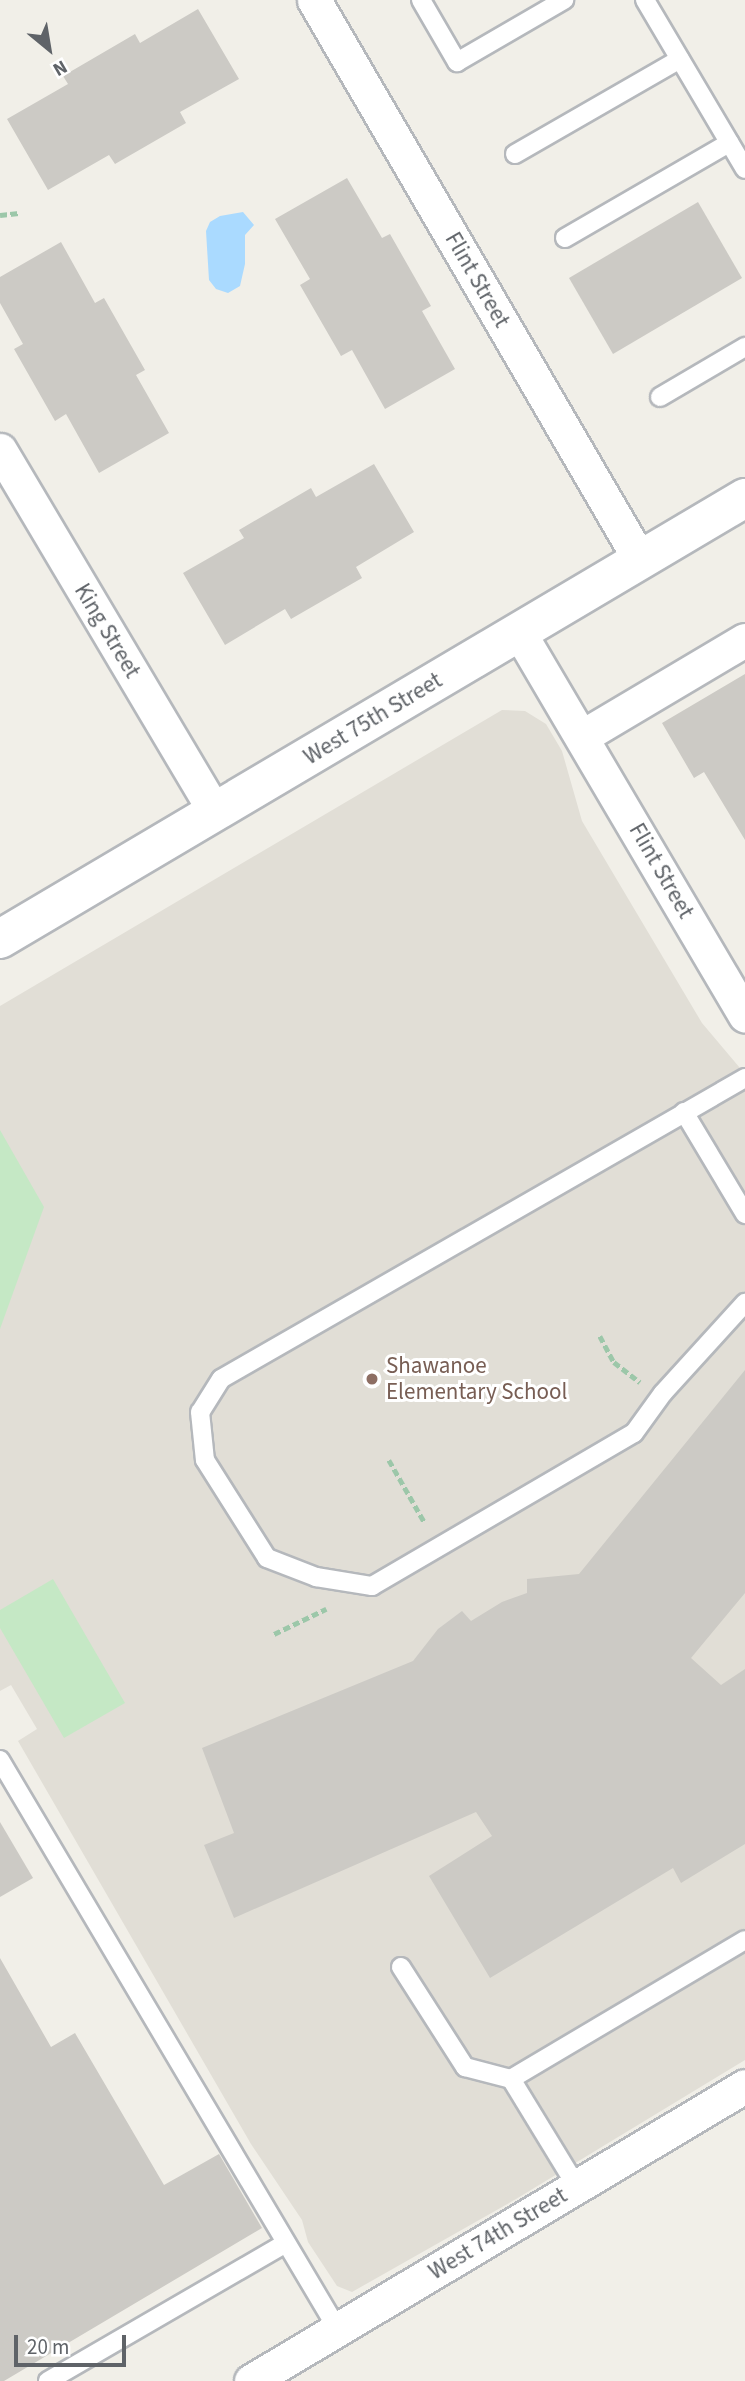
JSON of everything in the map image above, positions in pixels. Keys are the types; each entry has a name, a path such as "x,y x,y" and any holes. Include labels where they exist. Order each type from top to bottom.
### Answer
{"main road":[{"name":"West 75th Street","path":"0,939 745,498"}],"street":[{"name":"Flint Street","path":"314,0 640,560"},
{"name":"King Street","path":"0,450 215,812"},
{"name":"Flint Street","path":"519,632 743,1008"},
{"path":"583,736 745,640"},
{"name":"West 74th Street","path":"251,2381 745,2086"}],"lane":[{"path":"421,0 457,62 537,6 564,0"},
{"path":"645,0 745,170"},
{"path":"514,154 680,59"},
{"path":"565,238 730,143"},
{"path":"660,397 745,346"},
{"path":"745,1078 221,1379 200,1412 205,1460 267,1558 316,1577 372,1586 634,1433 663,1392 745,1303"},
{"path":"684,1112 745,1214"},
{"path":"0,1760 338,2330"},
{"path":"511,2079 745,1940"},
{"path":"401,1966 465,2067 511,2079 577,2187"},
{"path":"48,2381 286,2243"}],"path":[{"path":"0,215 19,214"},
{"path":"600,1336 614,1362 642,1384"},
{"path":"389,1460 425,1523"},
{"path":"274,1634 326,1609"}],"shaded area":[{"name":"Shawanoe Elementary School","path":"502,710 525,711 546,724 562,751 582,821 702,1023 745,1074 745,2060 516,2199 352,2292 337,2286 308,2242 302,2220 251,2144 18,1741 37,1729 11,1685 0,1691 0,1006"}],"green space":[{"path":"0,1130 44,1207 0,1329"},
{"path":"53,1579 125,1703 64,1738 0,1628 0,1610"}],"water":[{"path":"243,212 254,225 245,235 245,264 240,286 228,293 216,289 209,280 206,231 210,222 220,216"}],"building":[{"path":"198,9 239,79 180,112 186,123 115,164 109,155 48,190 7,119 68,84 63,76 135,34 140,43"},
{"path":"347,178 382,238 390,234 431,306 422,311 455,369 385,409 352,350 341,356 300,285 310,279 275,219"},
{"path":"698,202 742,278 613,354 569,278"},
{"path":"61,242 95,303 104,298 145,370 136,375 169,433 99,473 66,414 55,421 14,349 23,344 0,303 0,277"},
{"path":"374,464 414,532 356,567 362,578 291,619 285,609 225,645 183,573 244,538 239,530 311,488 316,497"},
{"path":"745,674 745,840 704,772 694,778 662,723"},
{"path":"745,1370 745,1593 691,1658 721,1685 745,1669 745,1844 681,1883 673,1868 490,1978 429,1876 492,1836 476,1812 234,1918 204,1845 234,1833 202,1748 413,1661 438,1629 462,1611 471,1621 502,1602 527,1593 527,1579 579,1574"},
{"path":"0,1822 33,1878 0,1897"},
{"path":"0,1958 51,2047 75,2033 164,2185 219,2154 262,2228 4,2381 0,2381"}],"place":[{"name":"Shawanoe Elementary School","path":"372,1379"}]}
